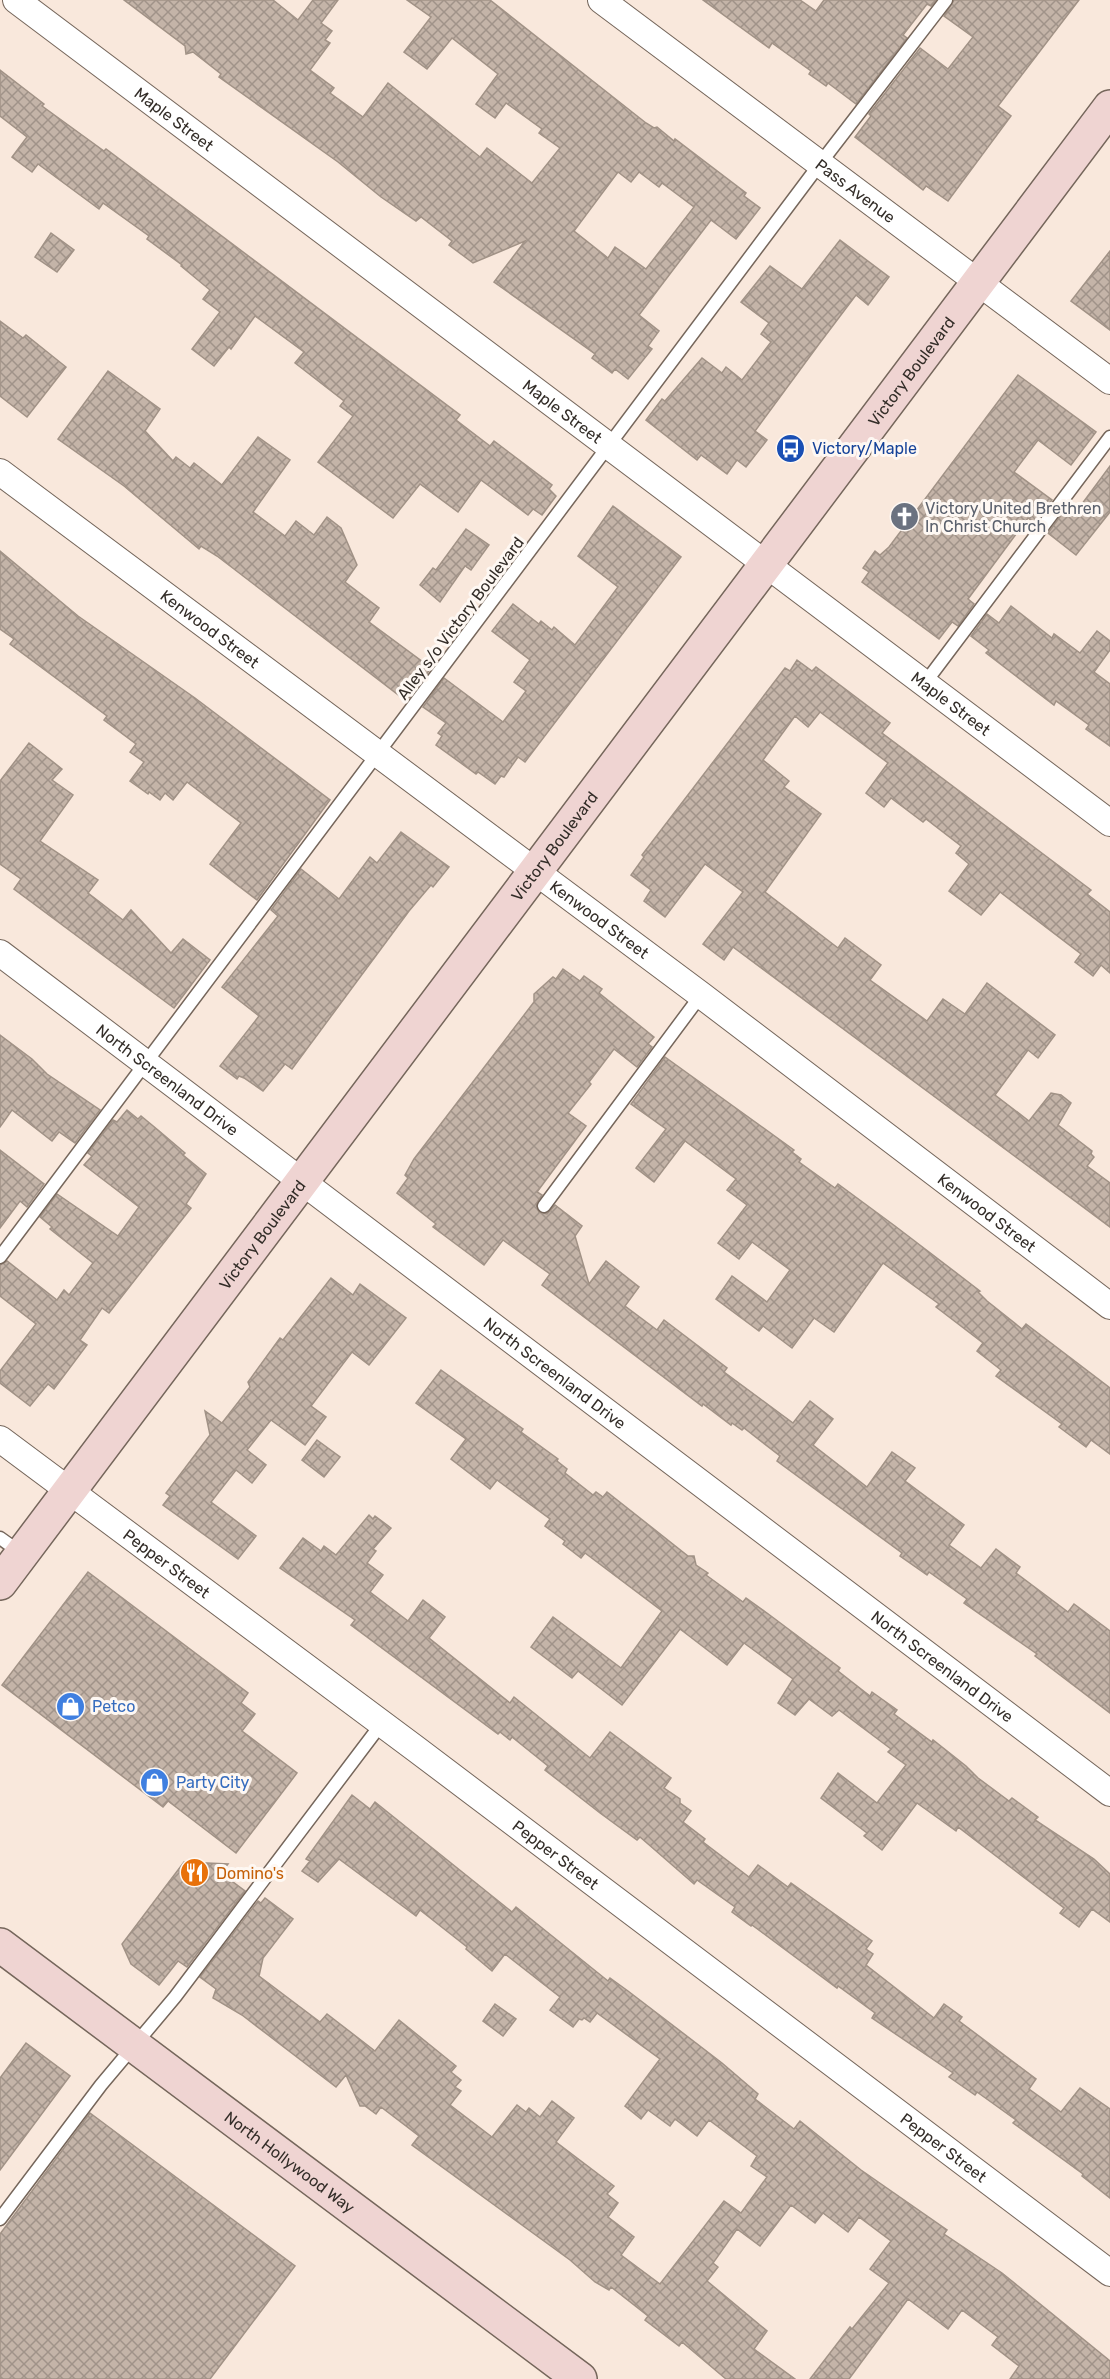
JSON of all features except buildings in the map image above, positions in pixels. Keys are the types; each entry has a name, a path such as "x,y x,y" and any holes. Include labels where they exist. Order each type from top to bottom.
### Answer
{"main road":[{"name":"Victory Boulevard","path":"0,1583 11,1546 69,1491 1110,107"},
{"name":"North Hollywood Way","path":"0,1945 580,2379"}],"street":[{"name":"Maple Street","path":"16,0 1110,823"},
{"name":"Pass Avenue","path":"601,0 1110,381"},
{"name":"Kenwood Street","path":"0,472 701,995 1110,1306"},
{"name":"North Screenland Drive","path":"0,953 1110,1793"},
{"name":"Pepper Street","path":"0,1439 382,1723 1110,2273"}],"lane":[{"name":"Alley s/o Victory Boulevard","path":"0,1257 610,447 819,165 946,0"},
{"path":"925,683 1110,437"},
{"path":"544,1206 701,995"},
{"path":"0,2220 134,2046 175,1997 382,1723"}],"place":[{"name":"Victory/Maple","path":"791,448"},
{"name":"Victory United Brethren In Christ Church","path":"904,517"},
{"name":"Petco","path":"71,1706"},
{"name":"Party City","path":"155,1782"},
{"name":"Domino's","path":"195,1873"}]}
